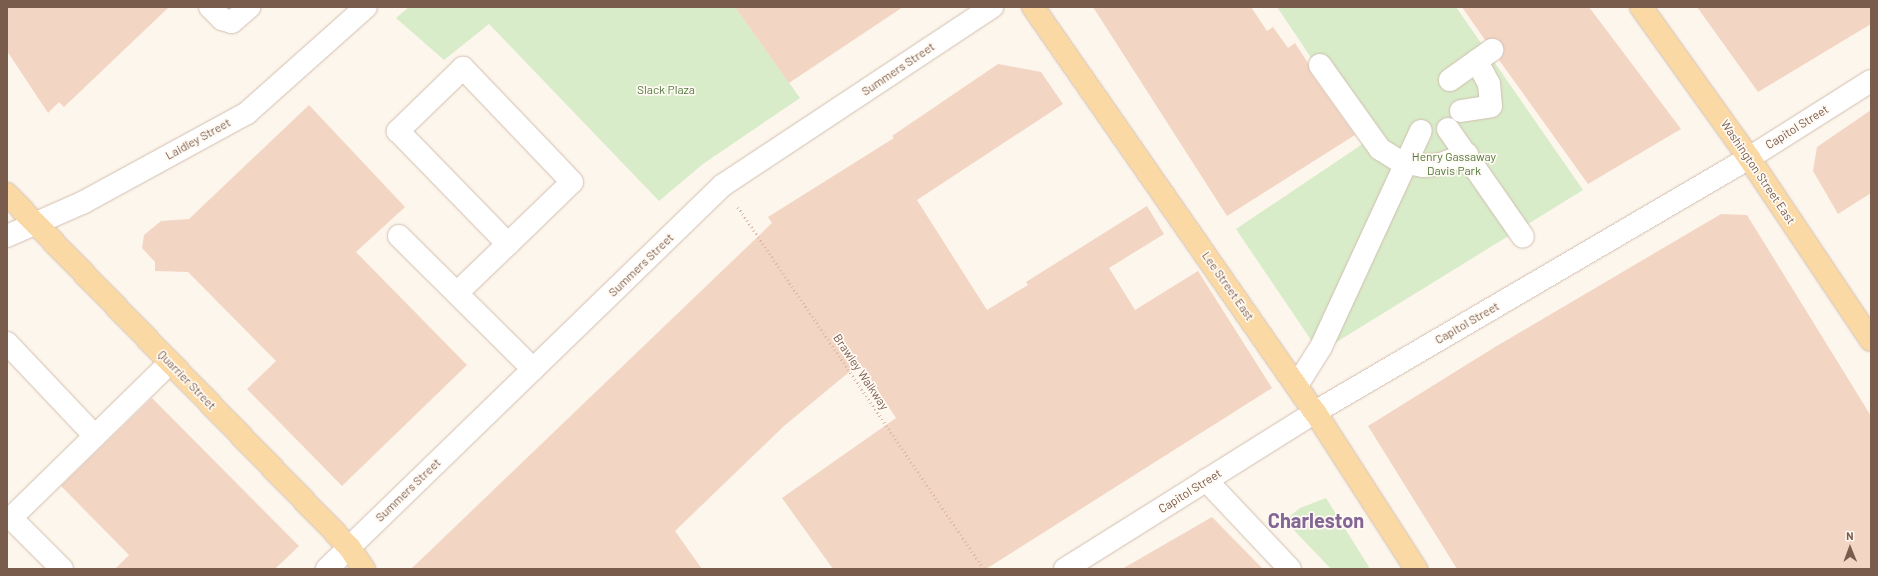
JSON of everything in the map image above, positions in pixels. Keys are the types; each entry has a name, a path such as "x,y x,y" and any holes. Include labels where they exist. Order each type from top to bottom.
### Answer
{"main road":[{"name":"Lee Street East","path":"1034,7 1315,412 1416,569"},
{"name":"Washington Street East","path":"1641,7 1749,158 1871,340"},
{"name":"Quarrier Street","path":"7,194 170,363 350,546 364,569"}],"street":[{"path":"210,7 222,19 232,22 249,7"},
{"name":"Laidley Street","path":"7,236 33,222 84,202 247,112 366,7"},
{"name":"Summers Street","path":"327,569 723,185 992,7"},
{"path":"1450,80 1485,55 1491,106 1461,111"},
{"path":"1320,65 1380,149 1406,163 1440,164 1467,154"},
{"path":"456,293 508,244 572,182 462,68 398,131 508,244"},
{"name":"Capitol Street","path":"1065,569 1315,412 1749,158 1871,81"},
{"path":"1448,130 1467,154 1523,237"},
{"path":"1296,385 1321,347 1421,131"},
{"path":"399,236 533,369"},
{"path":"7,343 95,436"},
{"path":"62,569 11,518 170,363"},
{"path":"1206,480 1290,569"}],"path":[{"name":"Brawley Walkway","path":"723,185 984,569"}],"green space":[{"name":"Slack Plaza","path":"409,7 735,7 800,98 703,164 659,201 489,24 444,60 396,18"},
{"name":"Henry Gassaway Davis Park","path":"1277,7 1456,7 1583,190 1335,343 1321,347 1311,340 1236,229 1367,141"},
{"path":"1326,498 1369,567 1368,569 1331,569 1288,524 1290,516 1300,508"}],"building":[{"path":"7,7 169,7 64,107 59,102 48,113 7,51"},
{"path":"735,7 903,7 789,83"},
{"path":"1093,7 1251,7 1267,31 1273,27 1288,48 1295,43 1308,63 1310,72 1355,135 1227,216"},
{"path":"1462,7 1589,7 1681,129 1588,184 1499,60 1503,55 1502,43 1497,39 1485,40"},
{"path":"1697,7 1871,7 1871,24 1758,92"},
{"path":"998,64 1041,72 1063,104 917,200 987,310 1028,285 1026,282 1147,206 1164,234 1109,268 1135,310 1198,271 1272,388 986,569 833,569 782,498 896,418 860,363 784,426 675,531 702,569 411,569 772,223 768,217 894,138 892,136"},
{"path":"309,105 405,207 356,252 467,365 342,486 247,389 276,361 188,272 155,271 155,262 142,248 144,235 161,221 189,219"},
{"path":"1871,110 1871,193 1838,214 1813,171 1817,147"},
{"path":"1721,214 1747,215 1871,416 1871,569 1457,569 1368,426 1495,347"},
{"path":"152,398 299,546 275,569 115,569 129,555 61,486"},
{"path":"1212,517 1263,569 1122,569"}],"district":[{"name":"Charleston","path":"1316,520"}]}
